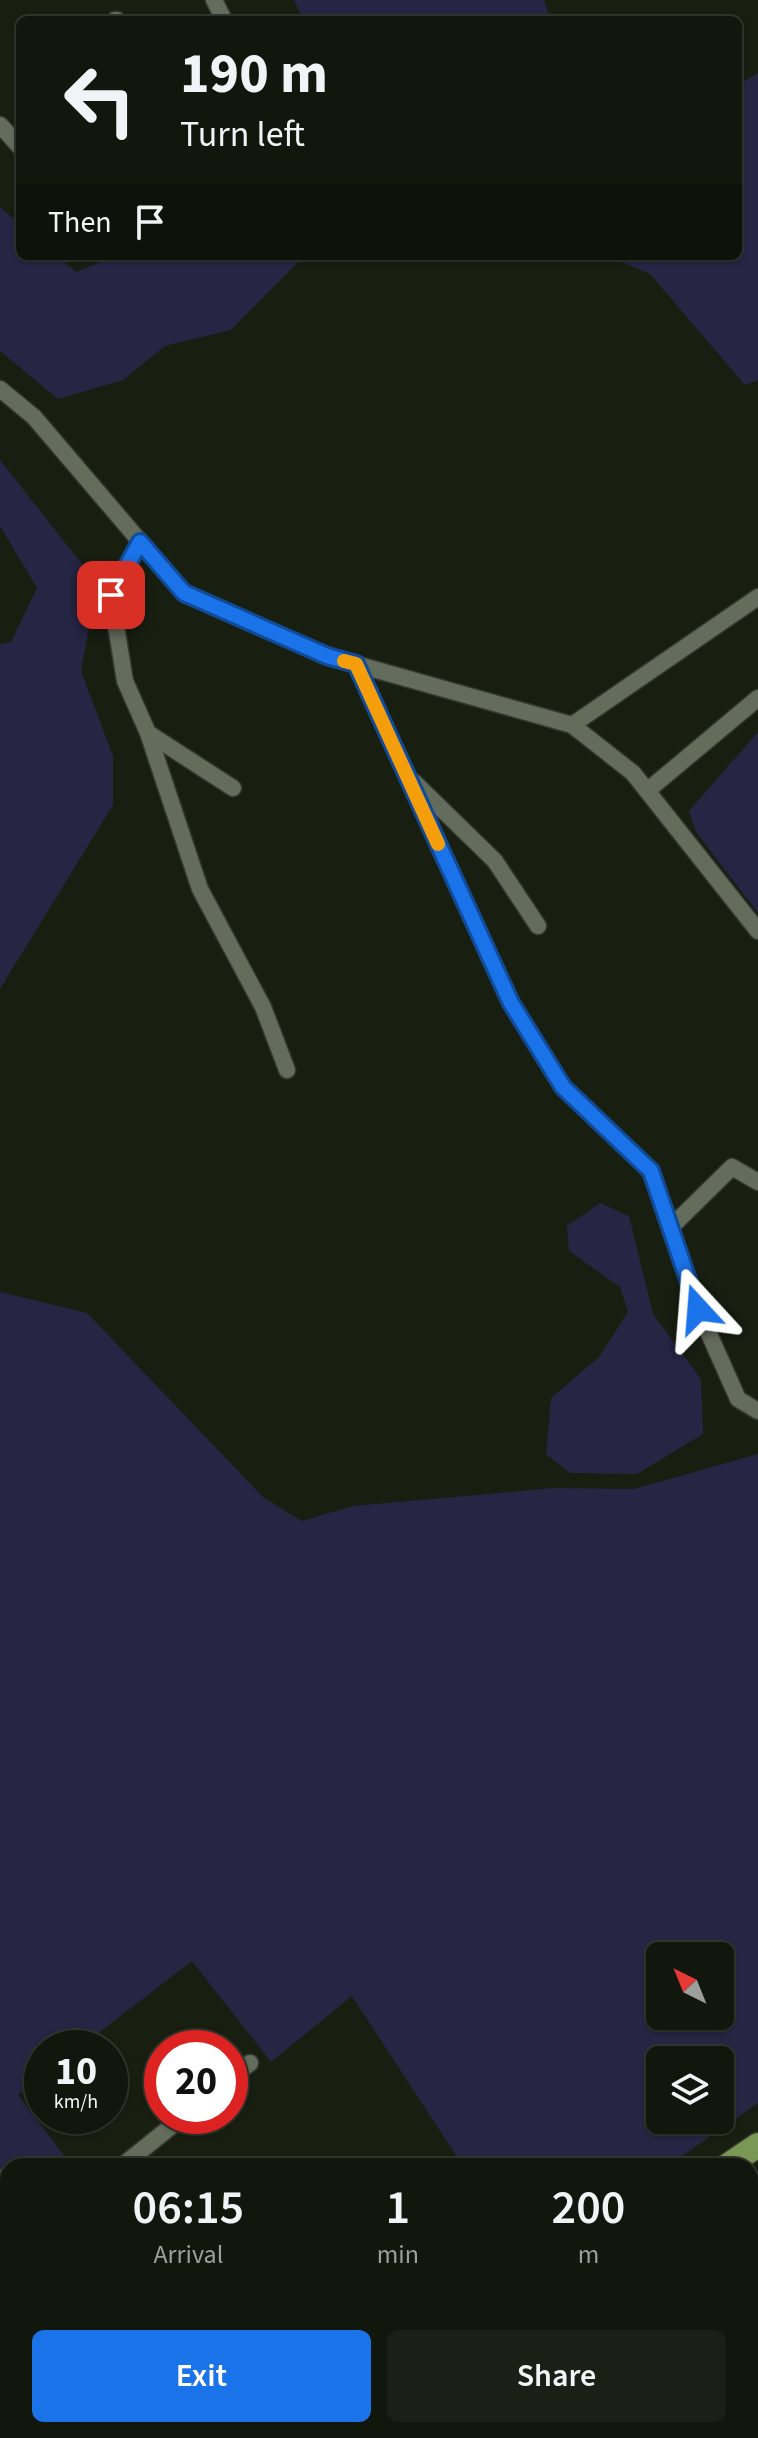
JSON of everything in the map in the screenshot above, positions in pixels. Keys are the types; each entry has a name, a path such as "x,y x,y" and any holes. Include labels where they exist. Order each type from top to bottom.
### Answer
{"main road":[{"path":"739,2158 758,2145"}],"lane":[{"path":"0,125 16,143"},
{"path":"0,389 34,417 184,593 327,656 572,725 633,773 758,931"},
{"path":"140,542 111,595 125,681 148,733 200,889 263,1007 287,1070"},
{"path":"572,725 758,597"},
{"path":"356,664 511,1003 563,1087 651,1171 698,1309 738,1399 758,1411"},
{"path":"647,791 758,698"},
{"path":"148,733 233,788"},
{"path":"407,775 495,861 538,926"},
{"path":"670,1228 732,1167 758,1182"},
{"path":"132,2158 162,2134"}],"shaded area":[{"path":"294,0 544,0 550,16 301,16"},
{"path":"758,73 758,380 745,385 650,274 617,260 742,260 742,83"},
{"path":"0,207 16,221 16,260 62,260 76,272 106,260 300,260 231,330 165,346 123,380 58,399 0,351"},
{"path":"0,460 97,583 81,671 113,756 113,805 0,989 0,644 11,642 37,588 0,526"},
{"path":"758,732 758,913 696,832 689,811"},
{"path":"600,1203 629,1216 653,1314 701,1379 703,1434 637,1474 570,1473 546,1454 551,1398 599,1357 628,1312 620,1287 569,1251 567,1226"},
{"path":"0,1292 87,1313 264,1498 302,1521 353,1506 554,1488 634,1489 758,1454 758,2103 734,2120 734,2046 646,2046 646,2134 714,2134 679,2158 458,2158 352,1996 271,2062 192,1961 102,2030 24,2030 24,2090 18,2095 24,2103 24,2134 48,2134 66,2158 0,2158"}],"slow traffic":[{"path":"344,661 356,664 438,844"}],"route":[{"path":"111,595 140,542 184,593 327,656 356,664 511,1003 563,1087 651,1171 698,1309"}]}
